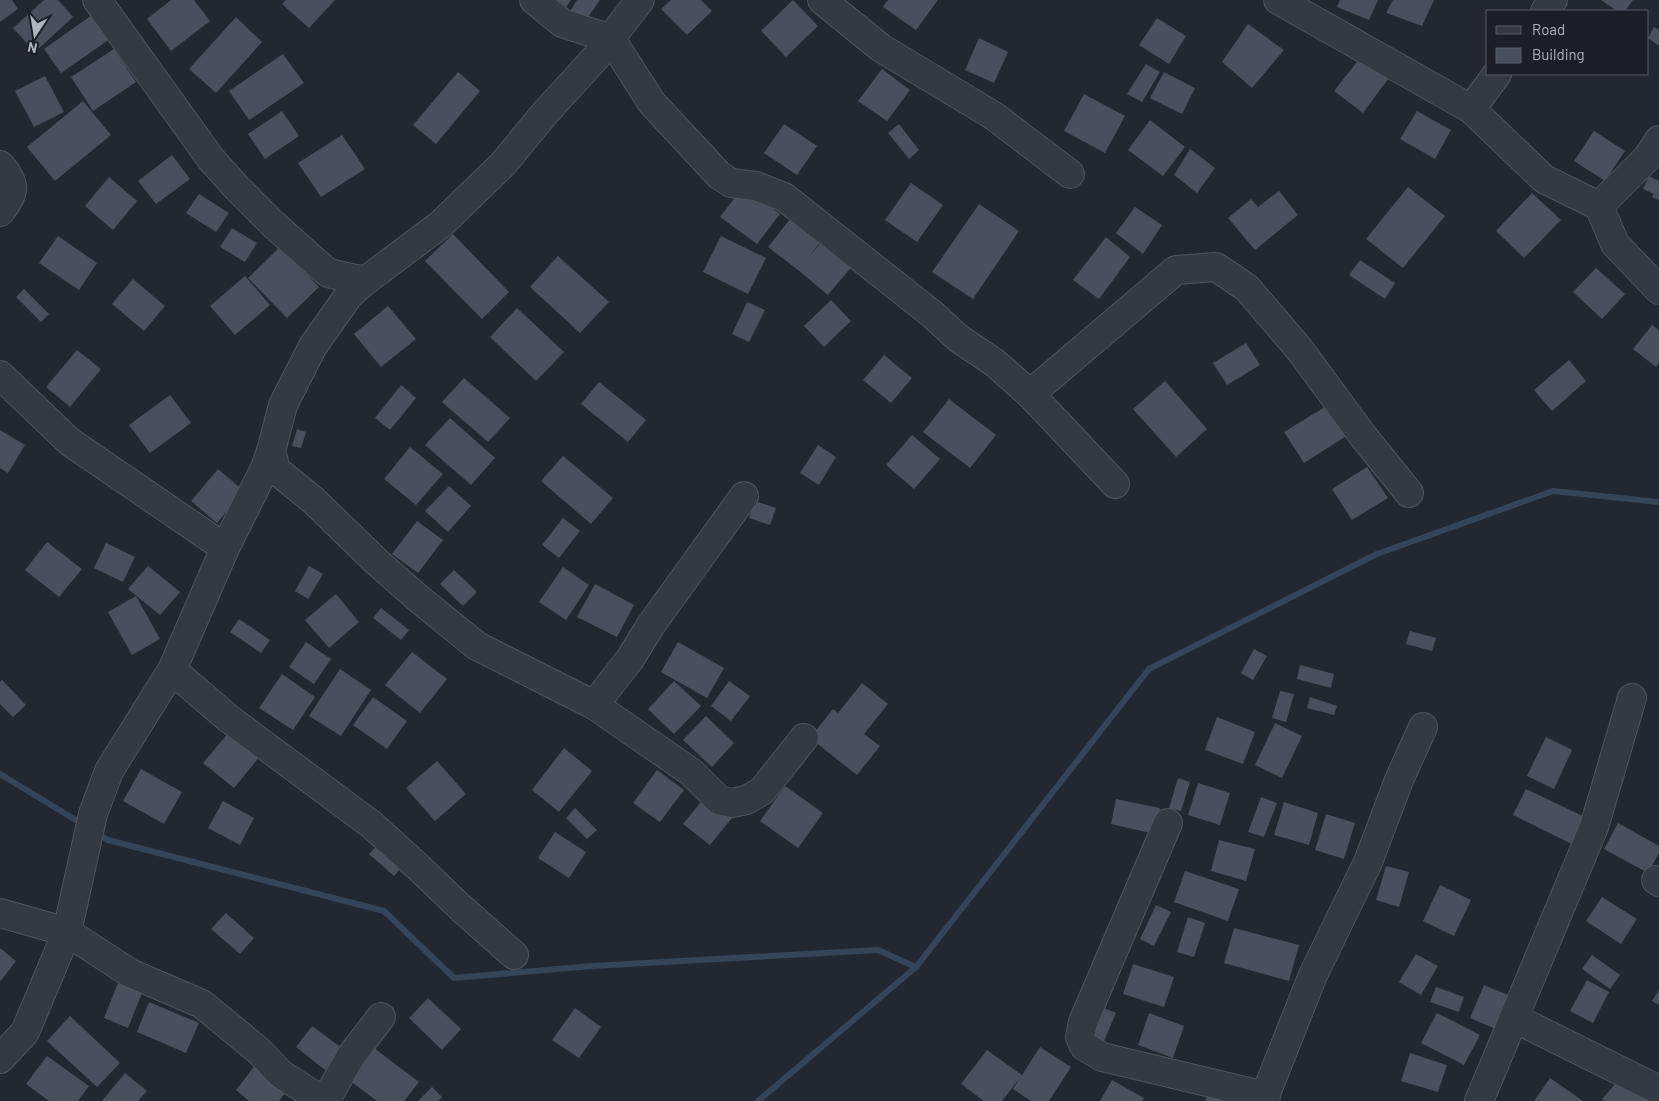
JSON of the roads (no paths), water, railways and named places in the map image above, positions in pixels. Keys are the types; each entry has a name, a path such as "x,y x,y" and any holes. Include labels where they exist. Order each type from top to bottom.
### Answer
{"street":[{"path":"97,0 211,159 237,188 273,224 328,273 365,281"},
{"path":"534,0 562,23 611,39 652,103 719,176 732,183 756,186 784,197 932,314 958,338 995,363 1030,394 1114,484"},
{"path":"0,1059 25,1032 67,932 92,814 109,770 172,670 224,548 265,468 283,405 313,346 349,295 441,224 502,164 611,39 640,0"},
{"path":"822,0 881,48 994,116 1070,174"},
{"path":"1278,0 1471,109 1544,179 1599,206 1615,244 1659,290"},
{"path":"1471,109 1497,75"},
{"path":"1599,206 1648,157 1659,140"},
{"path":"0,165 8,174 13,186 10,199 0,212"},
{"path":"1030,394 1176,270 1216,267 1247,288 1300,350 1363,436 1409,494"},
{"path":"0,374 70,442 224,548"},
{"path":"271,451 276,470 313,500 405,587 477,646 594,704 691,772 719,800 732,803 746,800 762,791 804,738"},
{"path":"594,704 630,659 651,625 744,496"},
{"path":"172,670 228,718 372,825 514,955"},
{"path":"1479,1101 1594,827 1632,698"},
{"path":"1168,823 1083,1022 1080,1037 1084,1046 1102,1057 1265,1099 1313,975 1368,862 1399,780 1423,727"},
{"path":"0,913 67,932 130,973 202,1004 260,1051 281,1074 324,1101 352,1056 381,1017"},
{"path":"1514,1018 1659,1090"}],"waterway":[{"path":"758,1101 916,967 1149,669 1377,554 1553,491 1659,502"},
{"path":"0,774 84,825"},
{"path":"95,832 108,840 384,911 454,978 592,966 878,950 916,967"}]}
